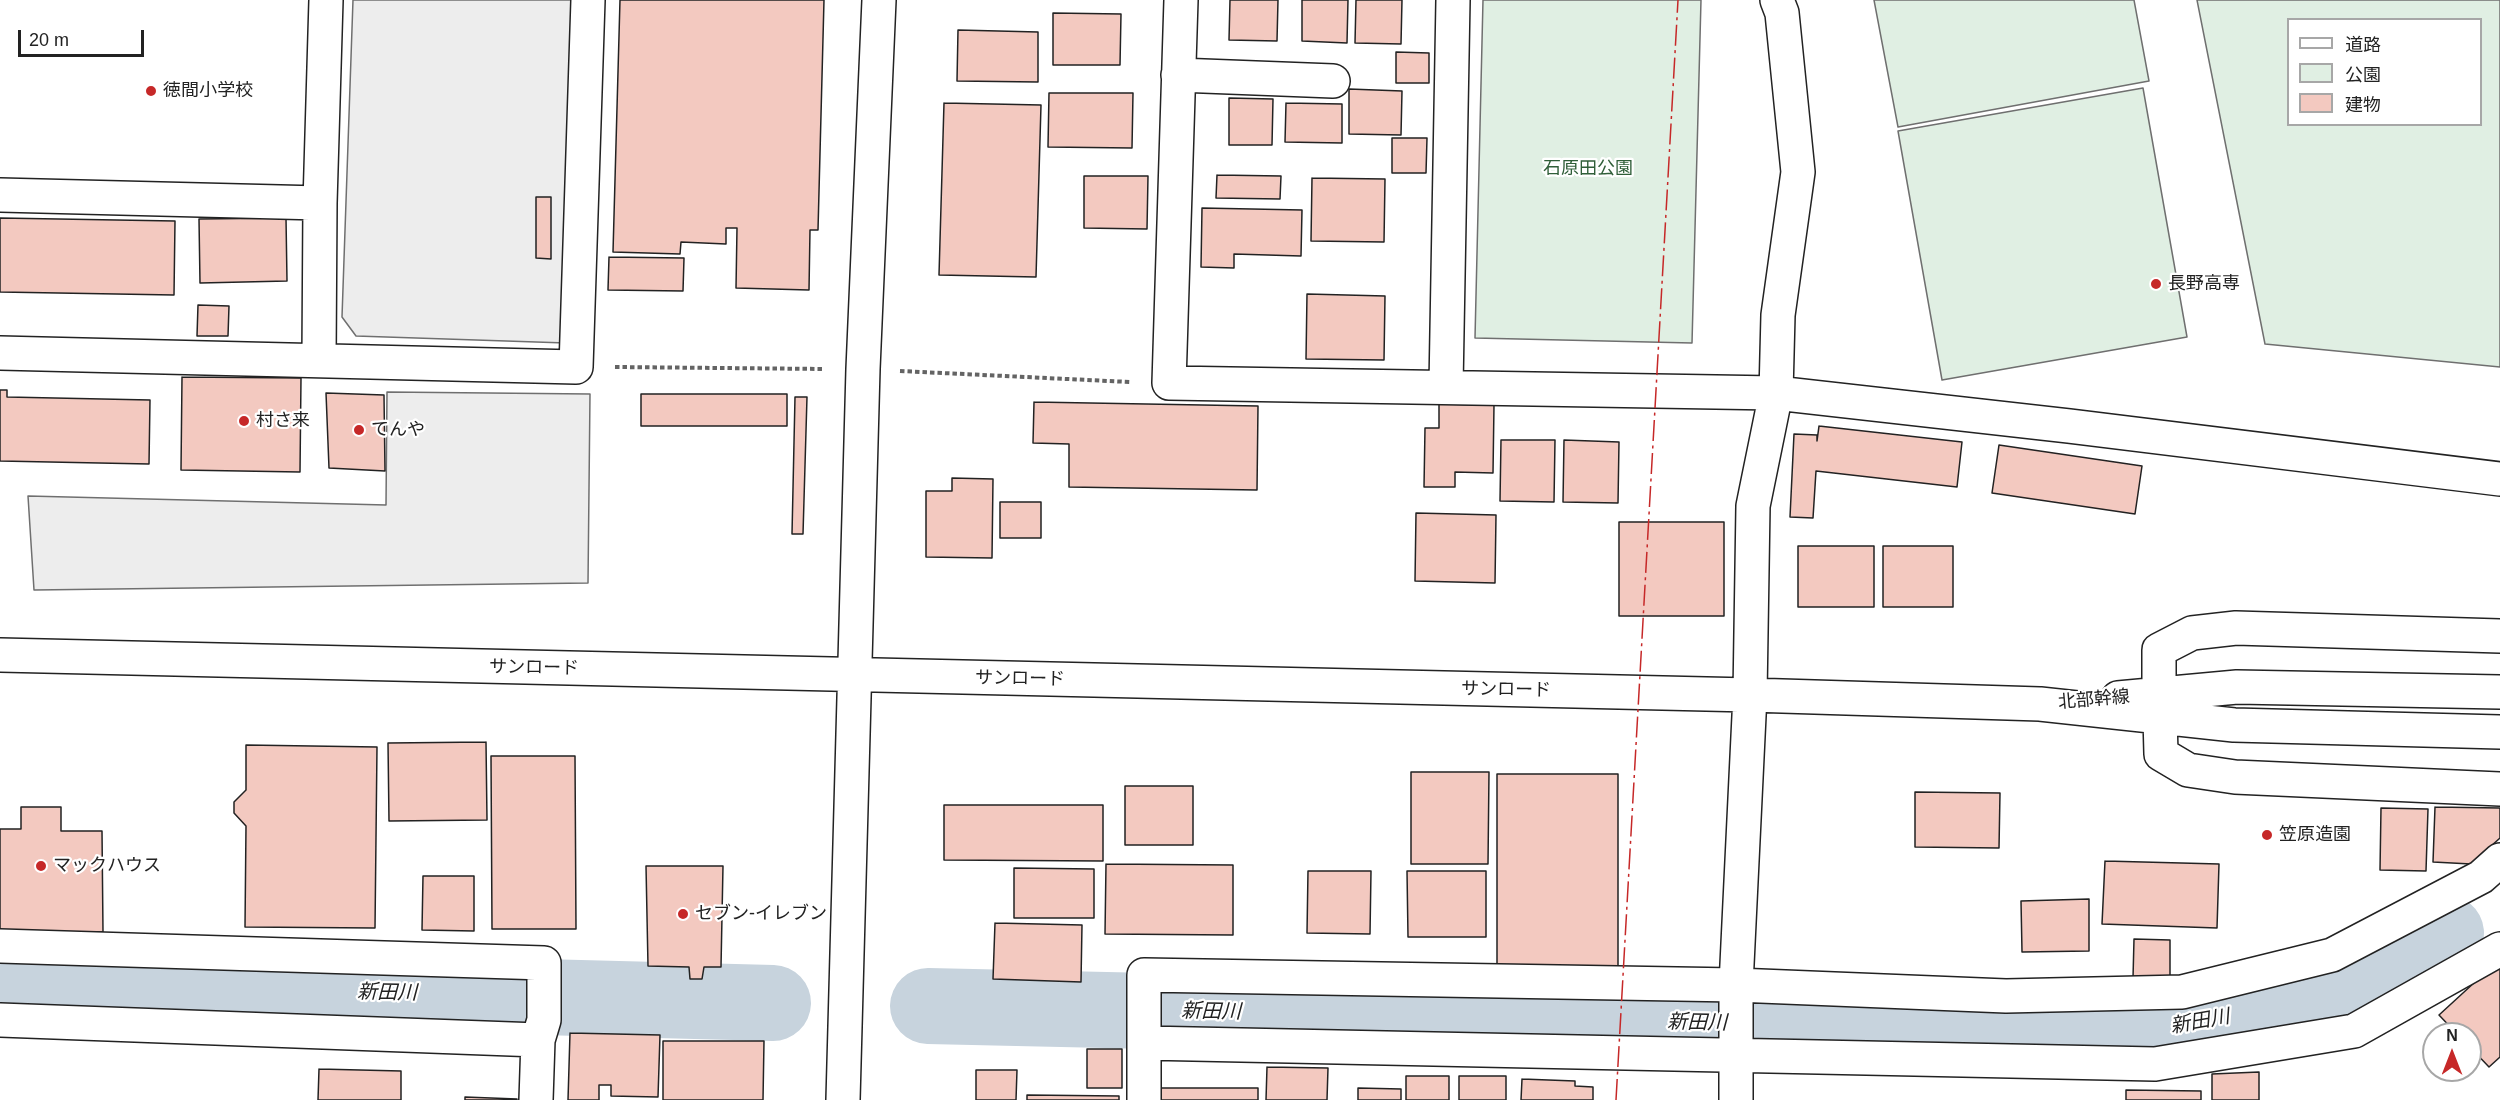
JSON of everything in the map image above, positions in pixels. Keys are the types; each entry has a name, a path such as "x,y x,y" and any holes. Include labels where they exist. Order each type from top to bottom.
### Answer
{"street":[{"path":"319,359 320,203 326,0"},
{"path":"0,353 576,367 588,0"},
{"path":"843,1100 863,369 879,0"},
{"path":"1180,0 1169,383 1776,393 2081,427 2500,479"},
{"path":"1446,386 1453,0"},
{"path":"1736,1100 1736,1022 1750,695 1753,506 1776,393 1778,315 1798,172 1782,13 1777,0"},
{"path":"1178,75 1333,81"},
{"path":"0,195 320,203"},
{"path":"2500,636 2236,628 2192,633 2159,650 2161,754 2188,770 2235,777 2500,789"},
{"name":"サンロード","path":"0,655 1750,695 2040,704"},
{"name":"北部幹線","path":"2160,706 2237,687 2500,692"},
{"name":"北部幹線","path":"2040,704 2160,706 2234,725 2500,732"},
{"path":"1145,1019 1736,1022 2006,996 2182,992 2332,955 2481,877 2500,860"},
{"path":"0,946 544,963 536,1100"},
{"path":"1144,1100 1144,975 1736,1022 2155,1064 2354,1031 2500,949"},
{"path":"0,1020 541,1030"}],"green space":[{"name":"石原田公園","path":"1483,0 1701,0 1692,343 1475,338"},
{"path":"1874,0 2134,0 2149,81 1898,127"},
{"path":"2197,0 2500,0 2500,367 2265,344"},
{"path":"2143,88 2187,337 1942,380 1898,131"}],"shaded area":[{"path":"353,0 576,0 566,343 356,336 342,317"},
{"path":"387,392 590,394 588,583 34,590 28,496 386,505"}],"building":[{"path":"620,0 824,0 818,230 810,230 809,290 736,288 737,228 726,228 726,244 681,242 680,254 613,252"},
{"path":"1230,0 1278,0 1277,41 1229,40"},
{"path":"1302,0 1348,0 1347,43 1302,41"},
{"path":"1356,0 1402,0 1401,44 1355,43"},
{"path":"1053,13 1121,14 1120,65 1053,65"},
{"path":"958,30 1038,32 1038,82 957,81"},
{"path":"1396,52 1429,53 1429,83 1396,83"},
{"path":"1349,89 1402,91 1401,135 1349,134"},
{"path":"1049,93 1133,93 1132,148 1048,147"},
{"path":"1229,98 1273,99 1272,145 1229,145"},
{"path":"944,103 1041,105 1036,277 939,275"},
{"path":"1286,103 1342,104 1342,143 1285,142"},
{"path":"1392,138 1427,138 1426,173 1392,173"},
{"path":"1217,175 1281,176 1280,199 1216,198"},
{"path":"1084,176 1148,176 1147,229 1084,228"},
{"path":"1312,178 1385,179 1384,242 1311,241"},
{"path":"536,197 551,197 551,259 536,258"},
{"path":"1202,208 1302,210 1301,256 1234,254 1234,268 1201,267"},
{"path":"0,218 175,221 174,295 0,292"},
{"path":"286,218 287,281 200,283 199,219"},
{"path":"609,257 684,258 683,291 608,290"},
{"path":"1307,294 1385,296 1384,360 1306,359"},
{"path":"198,305 229,306 228,336 197,336"},
{"path":"182,377 301,378 300,472 181,470"},
{"path":"0,390 7,390 7,397 150,400 149,464 0,461"},
{"path":"326,393 384,395 385,471 329,468"},
{"path":"641,394 787,394 787,426 641,426"},
{"path":"795,397 807,397 803,534 792,534"},
{"path":"1034,402 1258,406 1257,490 1069,487 1069,444 1033,443"},
{"path":"1439,404 1494,405 1493,473 1455,472 1455,487 1424,487 1425,428 1439,428"},
{"path":"1819,426 1962,442 1957,487 1816,471 1813,518 1790,517 1794,434 1817,435 1817,441"},
{"path":"1501,440 1555,440 1554,502 1500,501"},
{"path":"1564,440 1619,442 1618,503 1563,502"},
{"path":"1999,445 2142,466 2135,514 1992,493"},
{"path":"952,478 993,479 992,558 926,557 926,491 952,491"},
{"path":"1000,502 1041,502 1041,538 1000,538"},
{"path":"1416,513 1496,515 1495,583 1415,581"},
{"path":"1619,522 1724,522 1724,616 1619,616"},
{"path":"1798,546 1874,546 1874,607 1798,607"},
{"path":"1883,546 1953,546 1953,607 1883,607"},
{"path":"486,742 487,820 389,821 388,743"},
{"path":"246,745 377,747 375,928 245,927 246,826 234,813 234,802 246,790"},
{"path":"491,756 575,756 576,929 492,929"},
{"path":"1411,772 1489,772 1488,864 1411,864"},
{"path":"1497,774 1618,774 1618,973 1497,973"},
{"path":"1125,786 1193,786 1193,845 1125,845"},
{"path":"1915,792 2000,793 1999,848 1915,847"},
{"path":"944,805 1103,805 1103,861 944,860"},
{"path":"21,807 61,807 61,831 102,831 103,932 0,932 0,829 21,829"},
{"path":"2435,807 2500,808 2500,838 2471,864 2433,862"},
{"path":"2381,808 2428,809 2426,871 2380,870"},
{"path":"2105,861 2219,864 2217,928 2102,924"},
{"path":"1106,864 1233,865 1233,935 1105,934"},
{"path":"646,866 723,866 721,967 704,967 702,979 690,979 689,967 648,966"},
{"path":"1014,868 1094,869 1094,918 1014,918"},
{"path":"1308,871 1371,871 1370,934 1307,933"},
{"path":"1407,871 1486,871 1486,937 1408,937"},
{"path":"423,876 474,876 474,931 422,930"},
{"path":"2089,899 2089,951 2022,952 2021,901"},
{"path":"995,923 1082,925 1081,982 993,979"},
{"path":"2134,939 2170,940 2170,979 2133,978"},
{"path":"2500,959 2500,1057 2489,1067 2482,1060 2482,1022 2446,1022 2439,1015"},
{"path":"570,1033 660,1035 658,1097 611,1096 611,1085 599,1085 599,1100 568,1100"},
{"path":"663,1041 764,1041 763,1100 663,1100"},
{"path":"1087,1049 1122,1049 1122,1088 1087,1088"},
{"path":"1267,1067 1328,1068 1327,1100 1266,1100"},
{"path":"319,1069 401,1071 401,1100 318,1100"},
{"path":"976,1070 1017,1070 1016,1100 976,1100"},
{"path":"2259,1072 2259,1100 2212,1100 2212,1074"},
{"path":"1406,1076 1449,1076 1449,1100 1406,1100"},
{"path":"1459,1076 1506,1076 1506,1100 1459,1100"},
{"path":"1522,1079 1575,1081 1575,1086 1593,1087 1593,1100 1521,1100"},
{"path":"1161,1088 1258,1088 1258,1100 1161,1100"},
{"path":"1358,1088 1401,1089 1401,1100 1358,1100"},
{"path":"2126,1090 2201,1091 2201,1100 2126,1100"},
{"path":"1027,1095 1119,1096 1119,1100 1027,1100"},
{"path":"465,1097 517,1099 517,1100 465,1100"}],"waterway":[{"name":"新田川","path":"928,1006 2042,1031 2179,1029 2330,994 2446,933"},
{"name":"新田川","path":"0,983 773,1003"}],"power":[{"path":"1616,1100 1678,0"}],"place":[{"name":"徳間小学校","path":"151,91"},
{"name":"長野高専","path":"2156,284"},
{"name":"村さ来","path":"244,421"},
{"name":"てんや","path":"359,430"},
{"name":"笠原造園","path":"2267,835"},
{"name":"マックハウス","path":"41,866"},
{"name":"セブン-イレブン","path":"683,914"}]}
